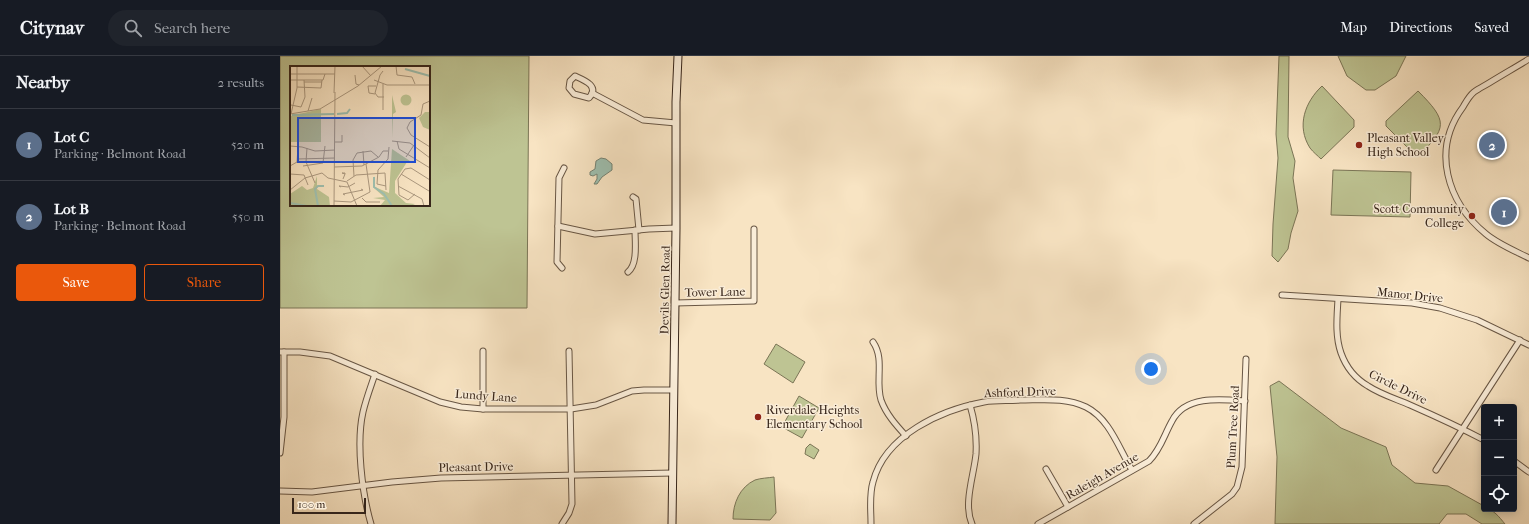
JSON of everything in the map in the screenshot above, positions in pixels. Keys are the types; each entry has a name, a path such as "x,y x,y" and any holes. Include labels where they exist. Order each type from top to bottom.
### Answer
{"main road":[{"name":"Devils Glen Road","path":"672,524 678,56"}],"street":[{"path":"1529,59 1473,93 1460,110 1449,132 1446,146 1446,160 1448,177 1453,192 1463,209 1474,222 1487,235 1529,258"},
{"path":"575,76 587,81 592,85 592,93 590,98 574,94 569,88 570,81 575,76"},
{"path":"592,93 643,120 676,123"},
{"path":"562,268 557,262 558,178 564,168"},
{"path":"628,272 631,269 635,259 637,230 638,205 636,199 633,197"},
{"path":"558,226 595,234 676,228"},
{"name":"Tower Lane","path":"675,303 754,301 754,229"},
{"name":"Manor Drive","path":"1282,295 1412,303 1440,308 1477,320 1529,345"},
{"name":"Circle Drive","path":"1338,299 1337,337 1341,353 1352,372 1376,391 1464,429 1481,438"},
{"path":"1436,470 1464,429 1520,340"},
{"path":"873,342 877,348 879,360 881,401 892,419 906,436"},
{"path":"562,524 569,513 572,504 569,351"},
{"path":"280,453 284,417 282,352"},
{"name":"Lundy Lane","path":"282,352 300,352 330,356 440,402 461,407 483,409 571,409 596,405 632,391 674,390"},
{"path":"483,352 483,409"},
{"name":"Plum Tree Road","path":"1196,523 1232,494 1237,487 1242,467 1246,359"},
{"path":"372,524 368,514 361,460 361,423 375,374"},
{"name":"Ashford Drive","path":"871,524 871,493 873,481 888,452 915,429 942,415 970,405 999,401 1058,399 1086,407 1100,417 1132,470"},
{"name":"Raleigh Avenue","path":"1038,524 1149,461 1161,445 1172,420 1177,413 1184,408 1198,401 1244,401"},
{"path":"970,405 976,433 976,454 968,508 972,524"},
{"path":"1517,463 1529,472"},
{"path":"1046,469 1068,507"},
{"name":"Pleasant Drive","path":"280,491 312,492 364,485 441,478 673,473"}],"green space":[{"path":"280,56 529,56 527,308 280,308"},
{"path":"1279,56 1289,56 1288,137 1295,161 1293,178 1298,211 1288,249 1278,262 1272,256 1278,158 1276,134"},
{"path":"1338,56 1406,56 1396,76 1375,90 1366,90 1347,76"},
{"path":"1322,86 1354,120 1354,127 1321,159 1310,148 1306,140 1303,123 1304,115 1311,99"},
{"path":"1418,91 1435,110 1439,117 1440,124 1439,131 1434,139 1417,157 1386,126 1386,121"},
{"path":"1333,170 1411,172 1410,217 1331,215"},
{"path":"776,344 805,362 793,383 764,364"},
{"path":"1279,381 1341,428 1386,447 1392,465 1415,483 1448,486 1481,504 1481,512 1493,512 1505,524 1482,524 1466,514 1447,514 1439,524 1275,524 1277,457 1270,386"},
{"path":"799,396 819,408 802,438 782,427"},
{"path":"810,444 819,450 814,459 805,454 806,448"},
{"path":"774,477 776,513 770,520 733,519 734,507 741,491 755,480"}],"shaded area":[{"path":"601,158 606,159 612,164 612,170 602,177 597,184 594,184 597,179 597,174 593,176 590,175 590,172 595,169 596,161"}],"place":[{"name":"Pleasant Valley High School","path":"1359,145"},
{"name":"Lot B","path":"1492,145"},
{"name":"Lot C","path":"1504,212"},
{"name":"Scott Community College","path":"1472,216"},
{"name":"Riverdale Heights Elementary School","path":"758,417"}]}
